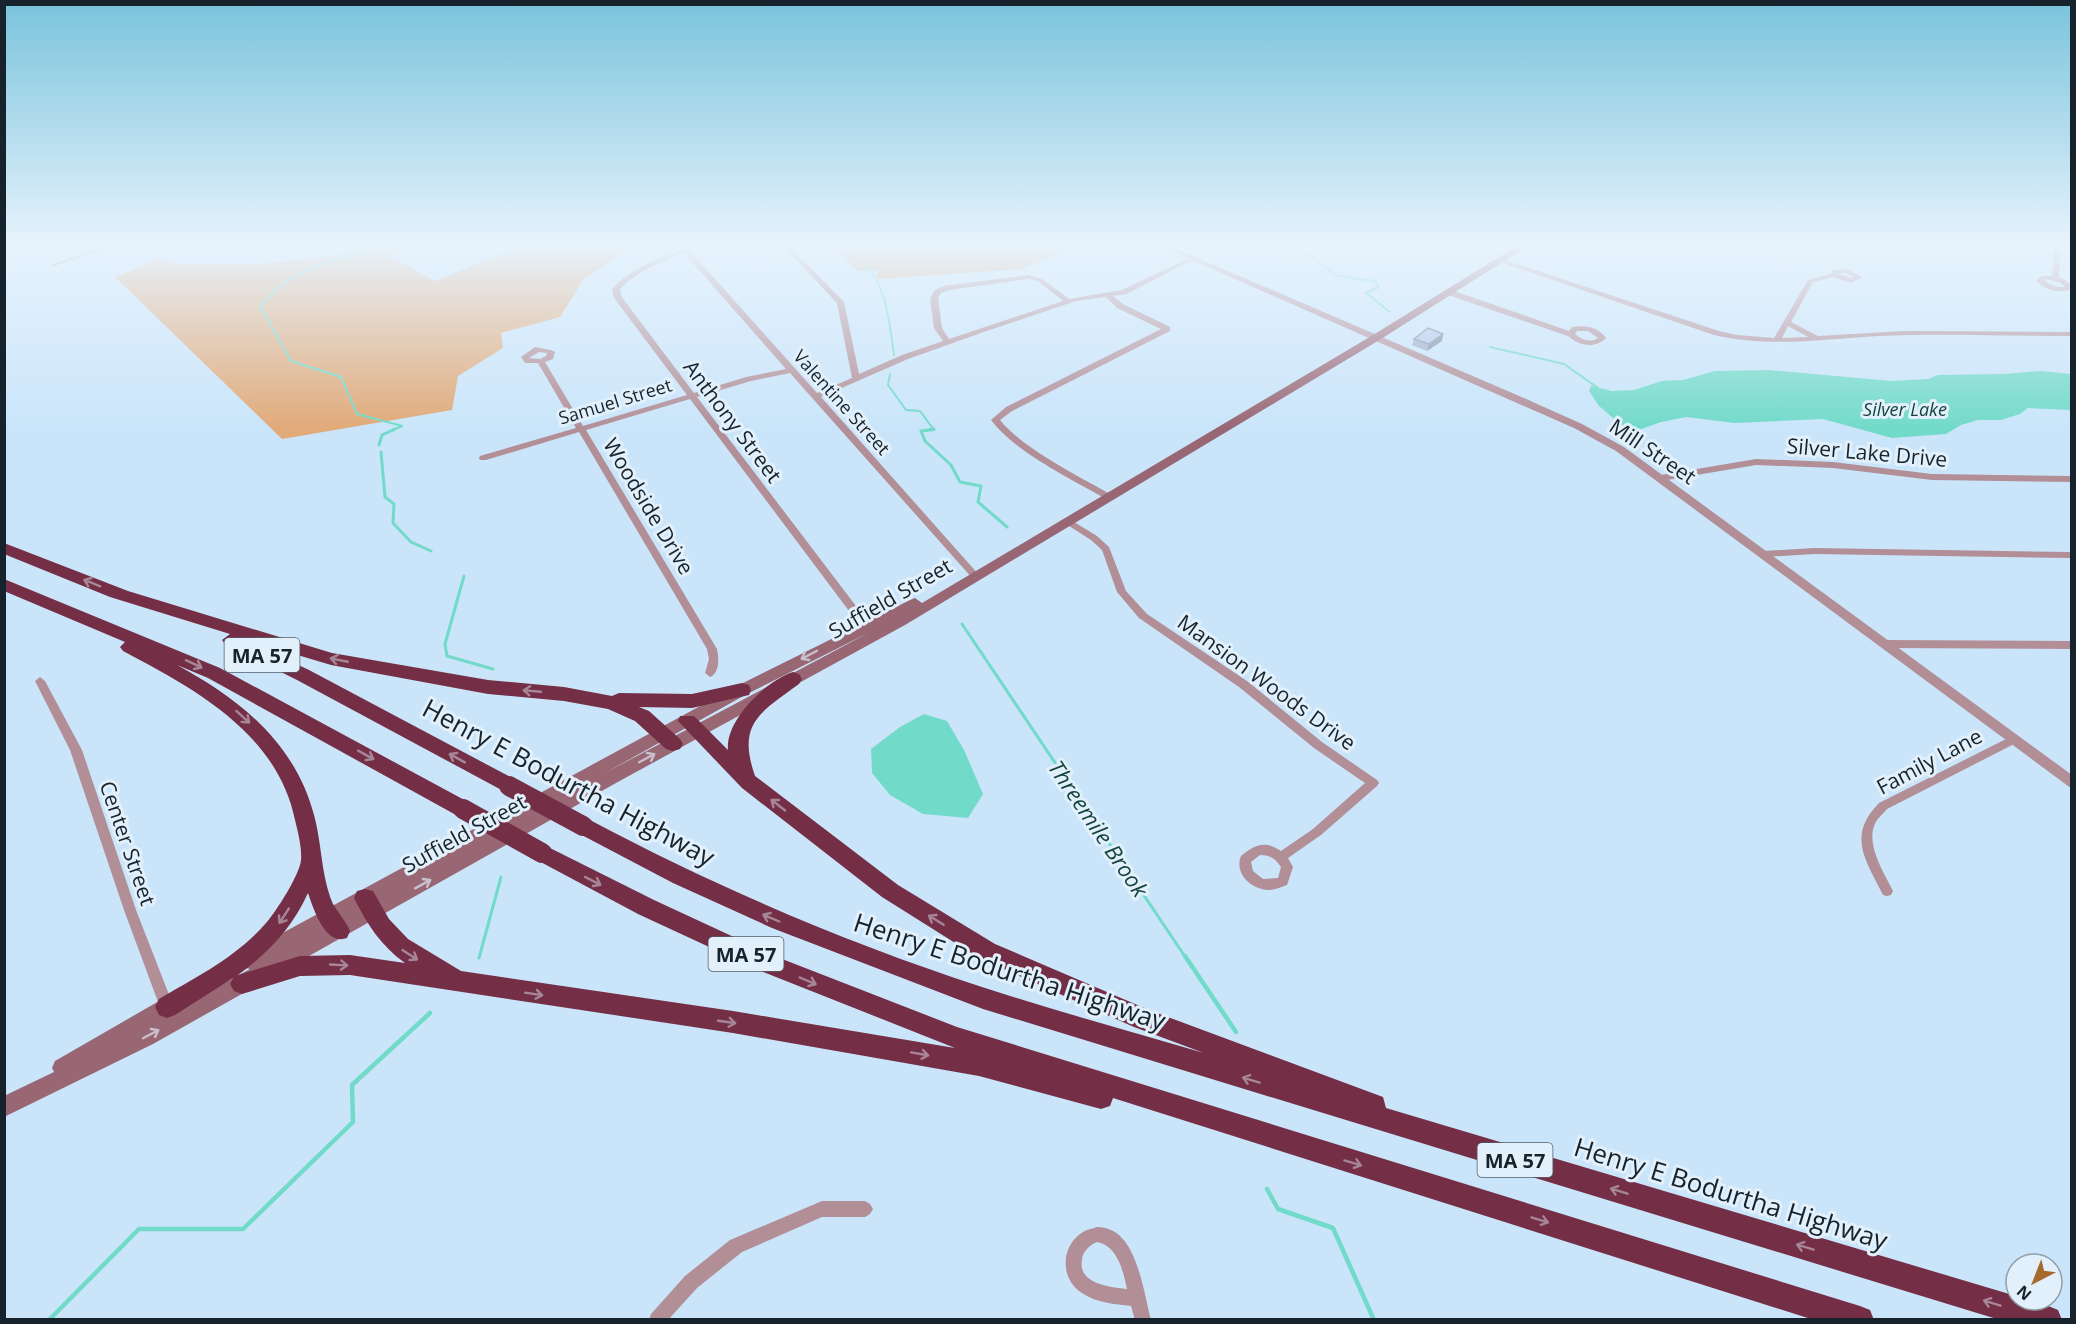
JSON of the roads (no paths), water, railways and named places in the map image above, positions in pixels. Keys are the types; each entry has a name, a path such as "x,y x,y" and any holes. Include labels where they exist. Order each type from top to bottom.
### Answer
{"highway":[{"name":"Henry E Bodurtha Highway","path":"4,548 116,592 277,662 584,826 757,912 897,968 1033,1015 2048,1320"},
{"name":"MA 57","path":"4,584 160,649 241,686 542,853 686,927 870,1005 1008,1055 1860,1320"},
{"path":"116,592 332,659 488,687 590,699 684,702 742,690"},
{"path":"29,594 198,684 228,704 253,725 276,751 292,777 304,813 311,864 321,902 334,924"},
{"path":"749,783 738,756 742,723 760,704 793,679"},
{"path":"590,699 635,712 668,739"},
{"path":"692,726 749,783 890,891 987,951 1142,1019 1533,1165"},
{"path":"170,1014 270,934 290,908 311,864"},
{"path":"368,905 391,940 408,953 433,968 476,985"},
{"path":"242,984 280,970 338,964 733,1022 979,1064 1309,1149"},
{"path":"1650,1255 1823,1320"}],"main road":[{"name":"Suffield Street","path":"692,726 742,690 869,631 976,577 1426,306"},
{"name":"Suffield Street","path":"4,1107 668,739 793,679 869,631"},
{"name":"Suffield Street","path":"4,1102 170,1014 242,984 334,924"}],"street":[{"name":"Anthony Street","path":"626,306 691,396 869,631"},
{"name":"Valentine Street","path":"734,306 976,577"},
{"path":"841,306 856,378"},
{"path":"935,306 938,328 947,342"},
{"path":"815,397 947,342 1054,306"},
{"path":"1109,497 1034,451 1002,429 995,420 1009,409 1167,328 1120,306"},
{"name":"Mill Street","path":"1304,306 1578,426 1620,449 2072,783"},
{"path":"1488,306 1571,334"},
{"path":"1636,306 1717,333 1743,339 1818,339 1892,334 2072,334"},
{"path":"1777,340 1795,306"},
{"path":"1786,322 1818,339"},
{"name":"Woodside Drive","path":"541,361 712,649 714,659 710,673"},
{"name":"Samuel Street","path":"483,458 691,396 791,370"},
{"name":"Silver Lake Drive","path":"1661,478 1756,462 1833,465 1932,477 2072,479"},
{"name":"Mansion Woods Drive","path":"1069,522 1094,538 1106,549 1112,560 1118,585 1134,608 1243,684 1318,745 1374,783 1317,832 1281,857"},
{"path":"1764,554 1814,551 2072,555"},
{"path":"1886,644 2072,645"},
{"name":"Center Street","path":"40,681 76,750 126,899 170,1014"},
{"name":"Family Lane","path":"1887,891 1865,834 1867,824 1874,814 1883,806 2014,739"},
{"path":"657,1320 691,1282 736,1245 822,1209 865,1209"},
{"path":"1137,1299 1092,1289 1082,1283 1075,1274 1072,1262 1081,1242 1090,1236 1100,1235 1115,1241 1122,1251 1137,1299 1143,1320"}],"water":[{"name":"Silver Lake","path":"1769,370 1891,381 1928,379 1938,375 2041,371 2071,374 2071,410 2028,408 2020,414 2001,420 1978,420 1961,425 1946,434 1892,438 1823,419 1735,423 1686,417 1661,422 1636,431 1625,428 1599,406 1589,391 1591,386 1612,391 1634,390 1662,381 1683,380 1715,371"},
{"path":"924,714 947,721 964,750 983,794 968,818 923,814 890,795 872,773 871,749 900,727"}],"waterway":[{"path":"260,306 291,361 341,377 357,414 402,426 391,431"},
{"name":"Threemile Brook","path":"885,306 894,355"},
{"path":"1382,306 1390,312"},
{"path":"1490,347 1564,364 1598,388"},
{"name":"Threemile Brook","path":"890,374 888,385 906,410 920,411 933,429"},
{"path":"379,445 382,435 395,429"},
{"name":"Threemile Brook","path":"923,431 933,429"},
{"name":"Threemile Brook","path":"933,429 921,431 925,441 951,465 960,482 981,486 978,502 1007,527"},
{"path":"381,452 385,497 394,504 393,523 411,542 431,551"},
{"path":"464,576 445,644 447,656 493,669"},
{"name":"Threemile Brook","path":"962,624 1186,958"},
{"path":"479,958 501,877"},
{"name":"Threemile Brook","path":"1185,956 1236,1032"},
{"path":"49,1320 139,1229 243,1229 353,1122 352,1085 430,1013"},
{"name":"Threemile Brook","path":"1267,1189 1278,1209 1333,1228 1374,1320"}]}
